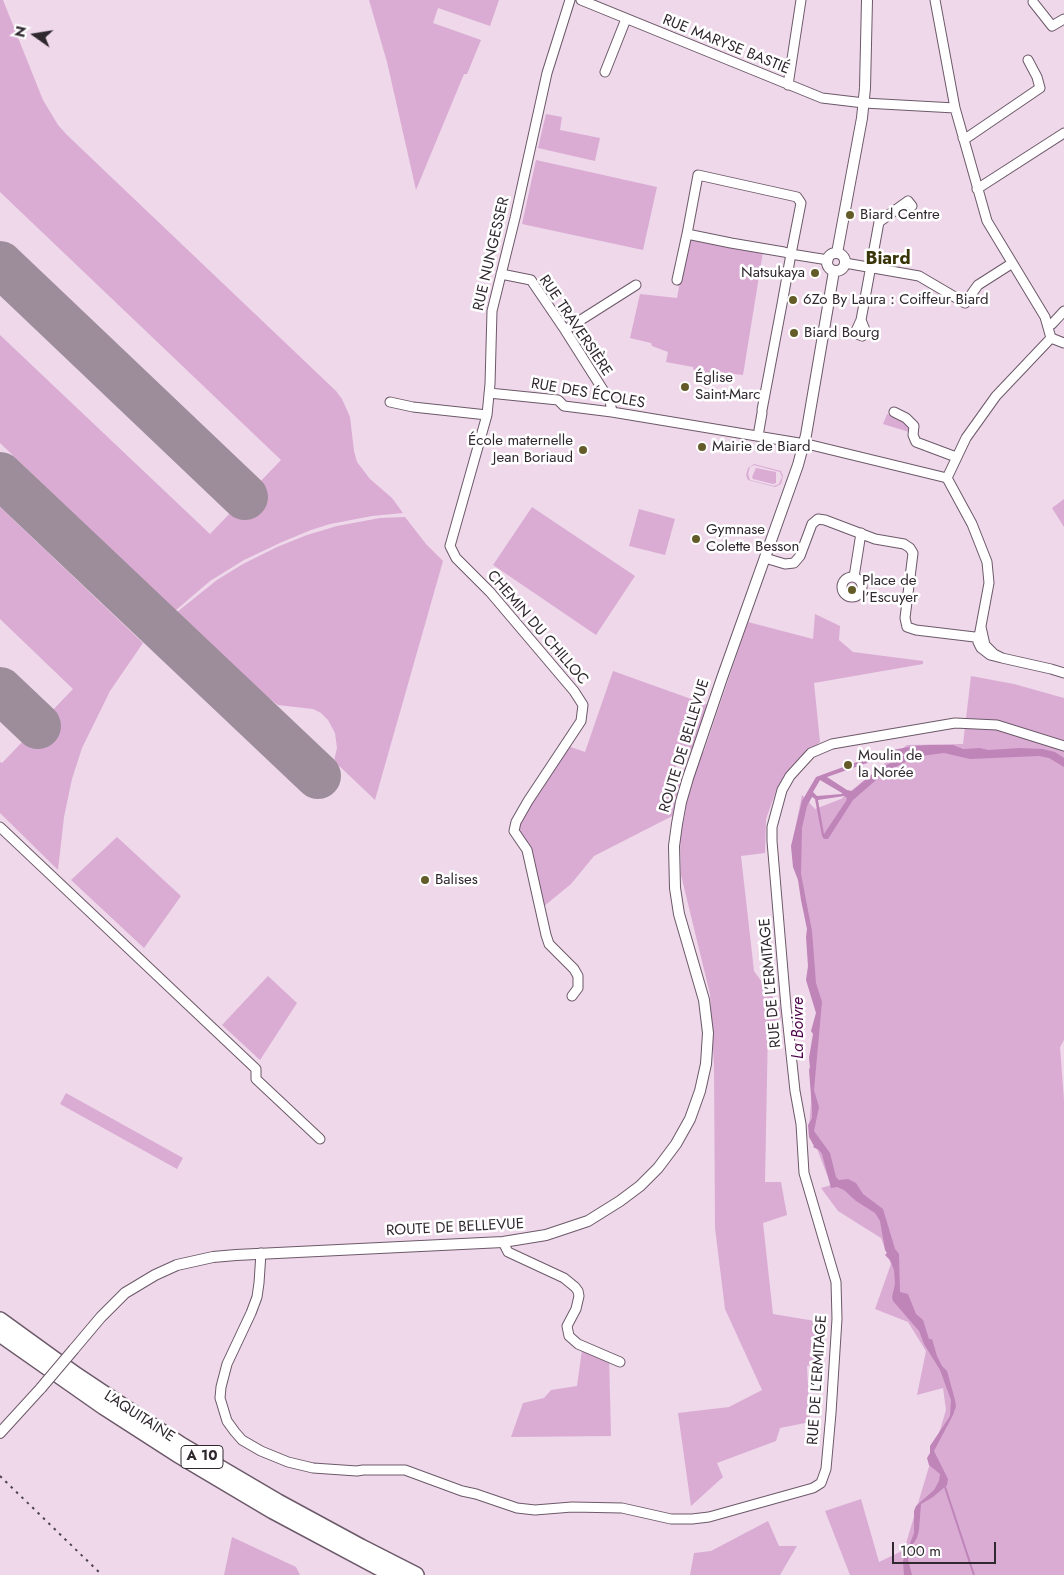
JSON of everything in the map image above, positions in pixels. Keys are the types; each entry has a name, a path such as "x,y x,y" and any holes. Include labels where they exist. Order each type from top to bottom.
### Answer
{"highway":[{"name":"L'AQUITAINE","path":"0,1320 110,1398 197,1454 326,1529 416,1575"},
{"name":"L'AQUITAINE","path":"0,1334 98,1403 193,1464 272,1511 392,1575"}],"street":[{"name":"RUE NUNGESSER","path":"450,546 487,415 492,311 547,73 570,0"},
{"name":"RUE MARYSE BASTIÉ","path":"581,0 626,20 822,98 864,103 954,108"},
{"path":"788,85 801,0"},
{"path":"837,253 864,103 867,0"},
{"path":"935,0 954,108 987,221 1011,264 1045,317 1051,338"},
{"path":"1033,2 1052,26 1064,19"},
{"path":"605,72 626,20"},
{"path":"963,138 968,137 1040,88 1037,77 1028,60"},
{"path":"977,189 1064,133"},
{"path":"678,280 698,175 797,197 801,203 758,436"},
{"path":"862,320 879,222 908,201 912,206"},
{"path":"687,234 828,260"},
{"path":"837,253 844,258 845,263 842,268 834,271 828,266 828,260 830,256 837,253"},
{"path":"845,263 919,276 965,303 978,285 1011,264"},
{"name":"ROUTE DE BELLEVUE","path":"0,1433 113,1304 134,1286 178,1265 208,1258 261,1253 503,1242 532,1238 568,1229 588,1221 620,1202 658,1168 676,1144 690,1119 700,1091 704,1073 708,1033 704,1000 680,914 675,888 674,846 676,824 688,778 804,444 834,271"},
{"name":"RUE TRAVERSIÈRE","path":"501,274 531,280 610,401 612,412"},
{"path":"565,330 636,285"},
{"path":"1048,326 1064,311"},
{"path":"1051,338 1064,343"},
{"path":"1051,338 996,396 966,438 947,478 972,524 986,562 989,582 981,627 981,638 978,642 984,651 990,655 1064,673"},
{"name":"RUE DES ÉCOLES","path":"489,393 558,400 564,406 612,412 804,444 947,478"},
{"path":"390,402 413,407 487,415"},
{"path":"894,412 906,418 914,426 913,435 916,442 956,457"},
{"path":"765,558 785,564 794,563 800,556 812,524 818,519 885,542 904,544 913,553 905,618 907,627 981,638"},
{"path":"854,577 862,533"},
{"name":"CHEMIN DU CHILLOC","path":"450,546 456,558 490,592 574,691 583,705 581,721 524,808 516,822 514,831 527,850 549,944 574,969 578,976 578,988 572,996"},
{"name":"RUE DE L’ERMITAGE","path":"261,1253 259,1283 254,1306 227,1364 220,1398 227,1421 235,1432 242,1440 261,1451 288,1462 313,1468 357,1471 405,1470 462,1491 517,1508 535,1510 572,1507 622,1508 676,1520 709,1517 804,1490 821,1483 824,1476 837,1319 836,1282 804,1173 801,1124 795,1091 772,841 772,827 782,790 790,776 811,753 832,744 954,723 997,725 1064,746"},
{"path":"0,828 256,1069 256,1079 320,1139"},
{"path":"503,1242 508,1252 564,1278 575,1287 579,1296 576,1309 568,1326 569,1336 578,1344 620,1362"}],"shaded area":[{"path":"0,0 3,0 43,100 58,125 336,391 350,417 357,462 370,479 392,498 403,513 372,516 330,524 282,542 244,560 210,581 175,611 0,443 0,335 210,534 281,460 0,192"},
{"path":"369,0 499,0 490,26 438,8 433,23 481,40 467,74 464,74 416,190 387,62"},
{"path":"546,114 562,117 560,130 600,138 595,161 538,148"},
{"path":"536,160 657,187 643,250 522,224"},
{"path":"688,238 763,252 743,375 715,372 710,377 694,372 693,367 666,362 668,352 652,346 651,343 630,338 640,294 677,298"},
{"path":"887,414 900,418 911,427 909,432 883,424"},
{"path":"754,464 781,471 783,476 781,484 775,487 748,480 746,475 748,468","holes":["754,465 780,472 782,477 779,484 774,486 750,480 748,474 750,467"]},
{"path":"756,468 776,472 776,483 753,479"},
{"path":"1064,499 1064,527 1052,508"},
{"path":"0,507 143,643 110,691 82,748 72,779 64,817 58,870 0,813 0,762 2,763 73,689 0,619"},
{"path":"532,507 635,576 596,635 493,565"},
{"path":"639,509 675,519 665,555 629,546"},
{"path":"405,517 426,544 443,561 375,800 334,761 337,748 335,733 328,720 321,713 313,709 278,705 262,693 177,612 217,580 277,547 337,526 380,518"},
{"path":"815,614 840,626 839,640 853,652 923,661 923,664 814,683 820,742 785,775 776,791 766,819 765,853 741,856 754,971 780,1007 781,1018 768,1027 765,1182 781,1182 787,1215 763,1223 773,1314 815,1321 825,1361 807,1366 810,1422 780,1428 776,1441 717,1463 723,1477 691,1506 678,1413 729,1407 762,1390 725,1309 715,1228 714,1066 710,994 681,875 680,837 686,809 594,856 571,884 543,907 533,854 519,838 518,831 520,820 568,746 585,752 613,671 708,705 694,746 665,781 668,784 704,751 748,622 813,639"},
{"path":"971,676 1014,684 1064,698 1064,1040 1060,1047 1064,1100 1064,1575 850,1575 825,1511 861,1499 879,1562 904,1550 946,1410 943,1388 917,1395 926,1351 908,1322 875,1309 891,1264 881,1238 838,1211 821,1188 831,1185 809,1128 819,1004 793,839 802,795 815,809 841,799 907,745 963,744"},
{"path":"953,745 963,749 980,748 988,750 1043,749 1055,752 1064,758 1064,767 1049,758 1039,756 970,759 944,753 921,756 883,774 853,800 828,839 824,839 822,836 815,799 812,797 807,806 802,828 801,874 812,931 816,983 822,1002 814,1090 819,1107 814,1131 830,1153 836,1177 839,1180 848,1179 856,1183 863,1194 883,1209 895,1249 899,1254 900,1292 908,1294 916,1314 923,1320 929,1339 932,1339 937,1356 947,1371 956,1406 934,1451 948,1479 947,1485 921,1504 919,1530 908,1559 912,1575 904,1575 903,1561 914,1533 914,1511 916,1506 934,1490 939,1481 940,1474 929,1465 927,1458 930,1453 930,1446 950,1416 951,1400 940,1370 924,1344 919,1331 893,1301 894,1270 890,1260 885,1255 887,1253 880,1221 875,1213 856,1201 844,1190 837,1187 831,1188 822,1154 813,1147 809,1137 808,1125 812,1118 812,1109 809,1058 813,1034 811,1031 816,1013 806,980 808,966 807,929 798,880 793,867 791,846 802,801 816,777 887,751 914,746","holes":["902,753 905,755 876,771 852,791 847,790 827,777 890,755","820,780 842,794 817,796 813,792","844,796 847,798 824,834 818,800"]},
{"path":"117,837 181,896 144,948 71,880"},
{"path":"268,976 297,1003 260,1060 222,1025"},
{"path":"66,1093 183,1158 177,1169 60,1104"},
{"path":"583,1343 609,1355 611,1436 511,1437 523,1403 544,1398 551,1390 577,1386"},
{"path":"768,1521 779,1546 797,1546 780,1575 690,1575 694,1553 711,1551"},
{"path":"232,1537 296,1567 300,1575 224,1575"}],"waterway":[{"name":"La Boivre","path":"945,1487 974,1575"}],"runway":[{"path":"0,264 245,497"},
{"path":"0,475 318,776"},
{"path":"0,690 38,726"}],"railway":[{"path":"0,1476 102,1575"}],"place":[{"name":"Biard Centre","path":"850,215"},
{"name":"Natsukaya","path":"815,273"},
{"name":"6Zo By Laura : Coiffeur Biard","path":"793,300"},
{"name":"Biard Bourg","path":"794,333"},
{"name":"Église Saint-Marc","path":"685,387"},
{"name":"Mairie de Biard","path":"702,447"},
{"name":"École maternelle Jean Boriaud","path":"583,450"},
{"name":"Gymnase Colette Besson","path":"696,539"},
{"name":"Place de l’Escuyer","path":"852,590"},
{"name":"Moulin de la Norée","path":"848,765"},
{"name":"Balises","path":"425,880"}],"district":[{"name":"Biard","path":"888,260"}]}
